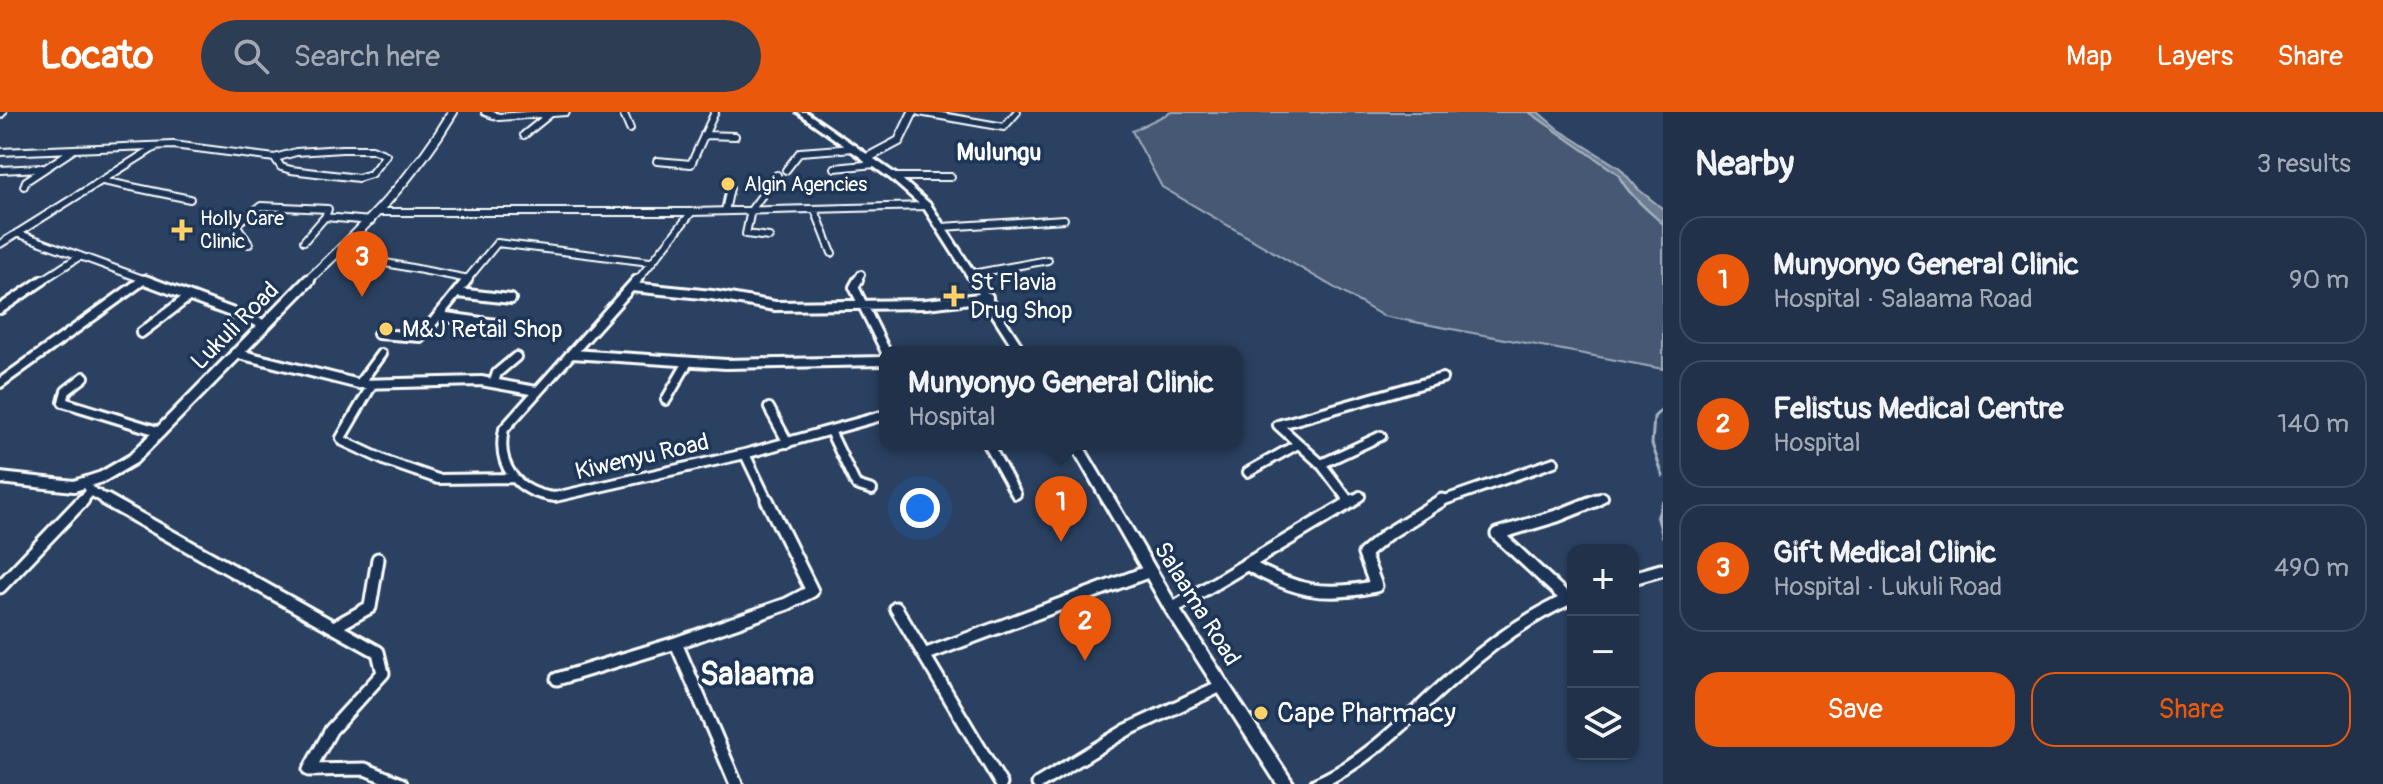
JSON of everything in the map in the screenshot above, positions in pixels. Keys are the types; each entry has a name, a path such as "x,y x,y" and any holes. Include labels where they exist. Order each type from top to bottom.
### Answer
{"main road":[{"path":"801,112 894,177 927,206 1017,346"},
{"name":"Salaama Road","path":"1079,450 1172,609 1286,784"}],"street":[{"name":"Lukuli Road","path":"0,478 88,488 133,459 263,324 380,212 434,144 453,112"},
{"path":"485,112 499,117 566,112"},
{"path":"623,112 630,129"},
{"path":"657,161 691,164 715,112"},
{"path":"835,168 871,161 899,141 916,112 1004,127 1017,112"},
{"path":"524,135 550,114"},
{"path":"704,135 735,136"},
{"path":"0,244 160,144"},
{"path":"0,152 160,144 275,158 312,150 372,149 386,153 371,174 358,178 285,169 275,158"},
{"path":"24,186 26,181 76,148"},
{"path":"786,170 800,152 854,148"},
{"path":"0,170 46,168"},
{"path":"769,237 746,234 751,210 777,175"},
{"path":"894,177 951,177"},
{"path":"103,181 190,199"},
{"path":"725,211 730,188"},
{"path":"380,212 692,212 927,206"},
{"path":"249,244 236,224 258,207 330,210 304,241"},
{"path":"815,210 818,226 828,239 832,253"},
{"path":"465,212 467,225"},
{"path":"372,385 341,438 343,441 386,461 438,479 513,478 502,455 502,435 510,420 632,287 692,212"},
{"path":"325,217 371,221"},
{"path":"942,227 1064,219"},
{"path":"17,233 263,324"},
{"path":"378,334 418,338 497,243 650,262"},
{"path":"339,254 469,279"},
{"path":"0,309 80,256"},
{"path":"972,274 1048,260"},
{"path":"861,274 854,287 883,346"},
{"path":"0,383 144,280"},
{"path":"632,287 712,295 764,305 946,303 988,297"},
{"path":"458,293 511,299"},
{"path":"141,333 187,298"},
{"path":"439,316 496,324"},
{"path":"235,353 359,384 494,382 536,391"},
{"path":"359,384 381,354"},
{"path":"572,354 741,364 879,361"},
{"path":"494,382 497,373 516,357"},
{"path":"666,400 688,362"},
{"path":"84,377 66,391 63,402 161,432"},
{"path":"1349,501 1321,464 1278,425 1442,378"},
{"path":"769,408 788,443"},
{"name":"Kiwenyu Road","path":"513,478 525,491 555,497 745,454 879,417"},
{"path":"830,431 856,485 872,490"},
{"path":"1321,464 1381,436"},
{"path":"1248,472 1298,444"},
{"path":"991,450 1016,494"},
{"path":"557,679 676,643 787,604 812,591 745,454"},
{"path":"1246,564 1287,587 1322,593 1347,594 1376,586 1364,554 1386,535 1448,496 1554,462"},
{"path":"0,587 88,488 378,652 383,673 331,730 309,770 365,769 401,784"},
{"path":"1172,609 1360,496"},
{"path":"1567,595 1497,534 1557,516 1603,497"},
{"path":"334,627 370,607 378,559"},
{"path":"1639,576 1661,570"},
{"path":"924,655 1150,571"},
{"path":"1316,784 1340,773 1375,747 1504,633 1567,600"},
{"path":"896,608 1001,784"},
{"path":"676,643 736,784"},
{"path":"1038,784 1055,780 1127,730 1221,686"}],"shaded area":[{"path":"1171,112 1529,112 1618,174 1632,194 1663,224 1663,369 1383,316 1162,187 1132,131"},
{"path":"1529,112 1538,112 1558,129 1620,168 1638,189 1663,209 1663,224 1632,194 1618,174"}],"waterway":[{"path":"1663,408 1654,417 1652,444 1663,476"},
{"path":"1663,503 1658,517 1663,536"}],"place":[{"name":"Algin Agencies","path":"728,184"},
{"name":"Holly Care Clinic","path":"182,230"},
{"name":"St Flavia Drug Shop","path":"954,296"},
{"name":"Gift Medical Clinic","path":"362,297"},
{"name":"M&J Retail Shop","path":"386,329"},
{"name":"Munyonyo General Clinic","path":"1061,542"},
{"name":"Felistus Medical Centre","path":"1085,661"},
{"name":"Cape Pharmacy","path":"1261,713"}],"district":[{"name":"Mulungu","path":"999,152"},
{"name":"Salaama","path":"757,675"}]}
